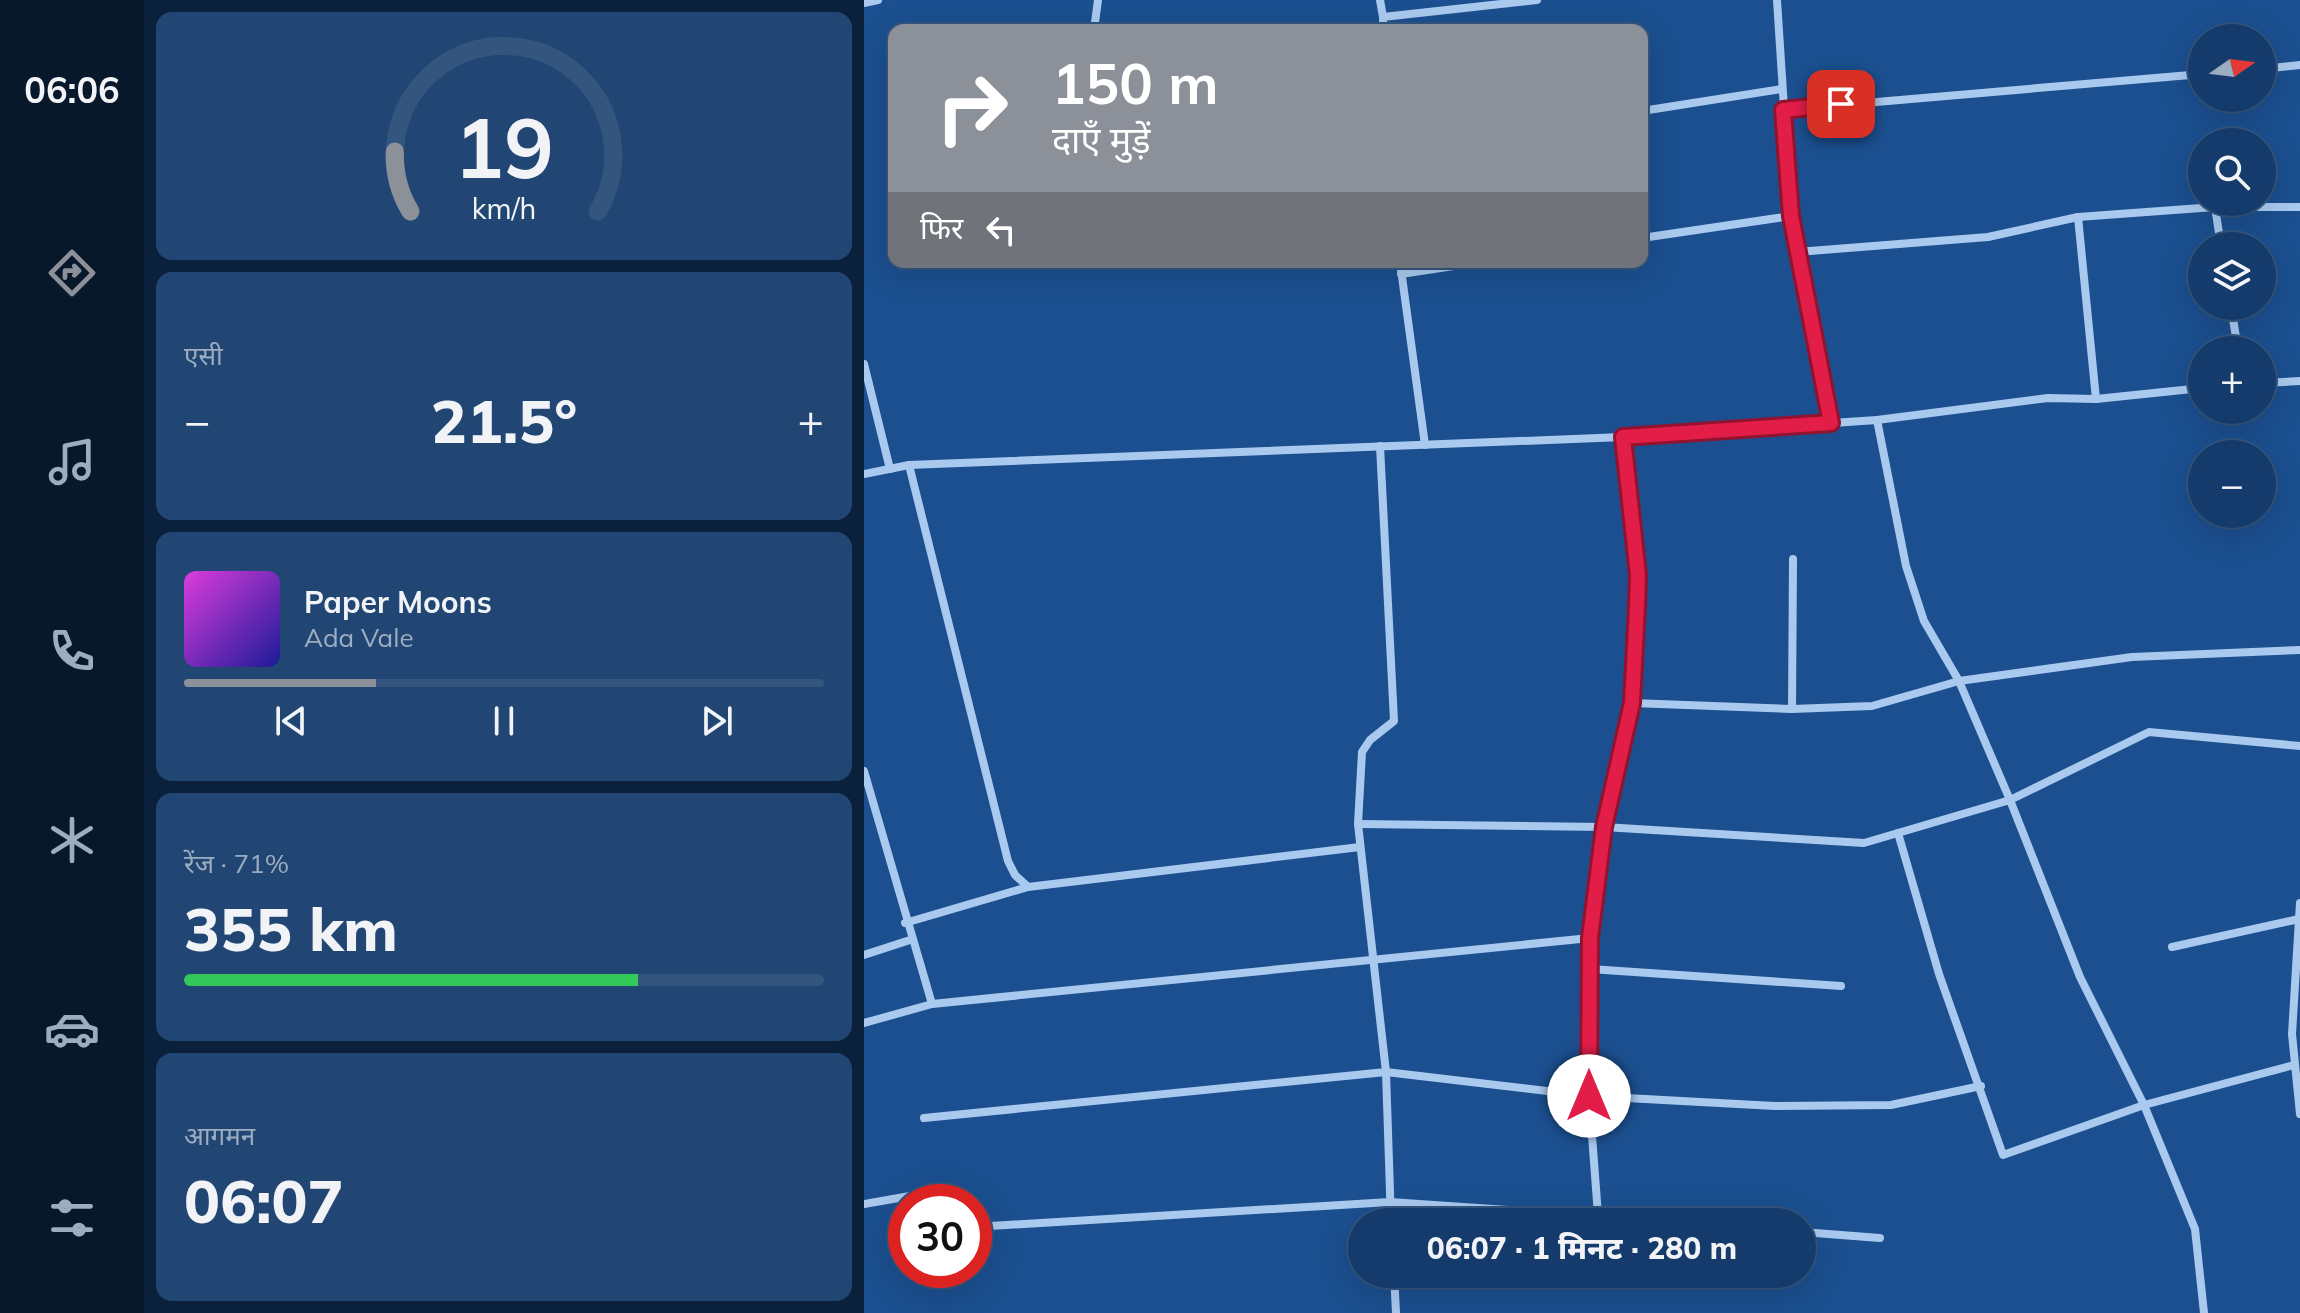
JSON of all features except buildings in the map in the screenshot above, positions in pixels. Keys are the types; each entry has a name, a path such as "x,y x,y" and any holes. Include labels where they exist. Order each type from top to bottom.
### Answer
{"street":[{"path":"864,3 878,0"},
{"path":"1095,24 1098,0"},
{"path":"1380,0 1383,24"},
{"path":"1383,17 1537,0"},
{"path":"1777,0 1791,216 1831,423"},
{"path":"2276,68 2300,65"},
{"path":"1783,110 2188,75"},
{"path":"1648,110 1782,89"},
{"path":"2276,207 2300,207"},
{"path":"1797,252 1988,237 2078,217 2188,209"},
{"path":"1648,237 1791,216"},
{"path":"2078,217 2096,399"},
{"path":"1400,268 1425,445"},
{"path":"1401,274 1440,268"},
{"path":"864,364 890,469"},
{"path":"2276,382 2300,381"},
{"path":"864,474 909,465 1623,437 1877,420 2048,398 2096,399 2188,389"},
{"path":"1877,420 1906,566 1924,621 1959,681 2080,977 2144,1105 2195,1229 2204,1313"},
{"path":"1597,1208 1589,1096 1590,938 1604,827 1632,703 1638,575 1623,437"},
{"path":"1380,446 1394,721 1370,740 1362,752 1358,824 1386,1072 1390,1208"},
{"path":"909,465 1008,861 1015,875 1028,887"},
{"path":"1792,709 1793,559"},
{"path":"1632,703 1792,709 1872,706 1959,681 2132,657 2300,650"},
{"path":"1358,824 1604,827 1864,843 2010,800 2149,732 2300,746"},
{"path":"864,771 905,923 932,1004"},
{"path":"1898,833 1939,974 2003,1155 2144,1105 2294,1065"},
{"path":"905,923 1028,887 1045,888 1360,847"},
{"path":"2300,903 2292,1034 2300,1114"},
{"path":"2172,947 2299,919"},
{"path":"864,1023 932,1004 1590,938"},
{"path":"864,955 910,940"},
{"path":"1590,969 1841,986"},
{"path":"924,1118 1386,1072 1589,1096 1775,1106 1891,1105 1981,1086"},
{"path":"864,1204 888,1199"},
{"path":"992,1226 1390,1202 1486,1208"},
{"path":"1816,1233 1880,1238"},
{"path":"1395,1288 1396,1313"}],"route":[{"path":"1589,1096 1590,938 1604,827 1632,703 1637,607 1638,575 1623,437 1831,423 1791,216 1783,110 1841,104"}]}
